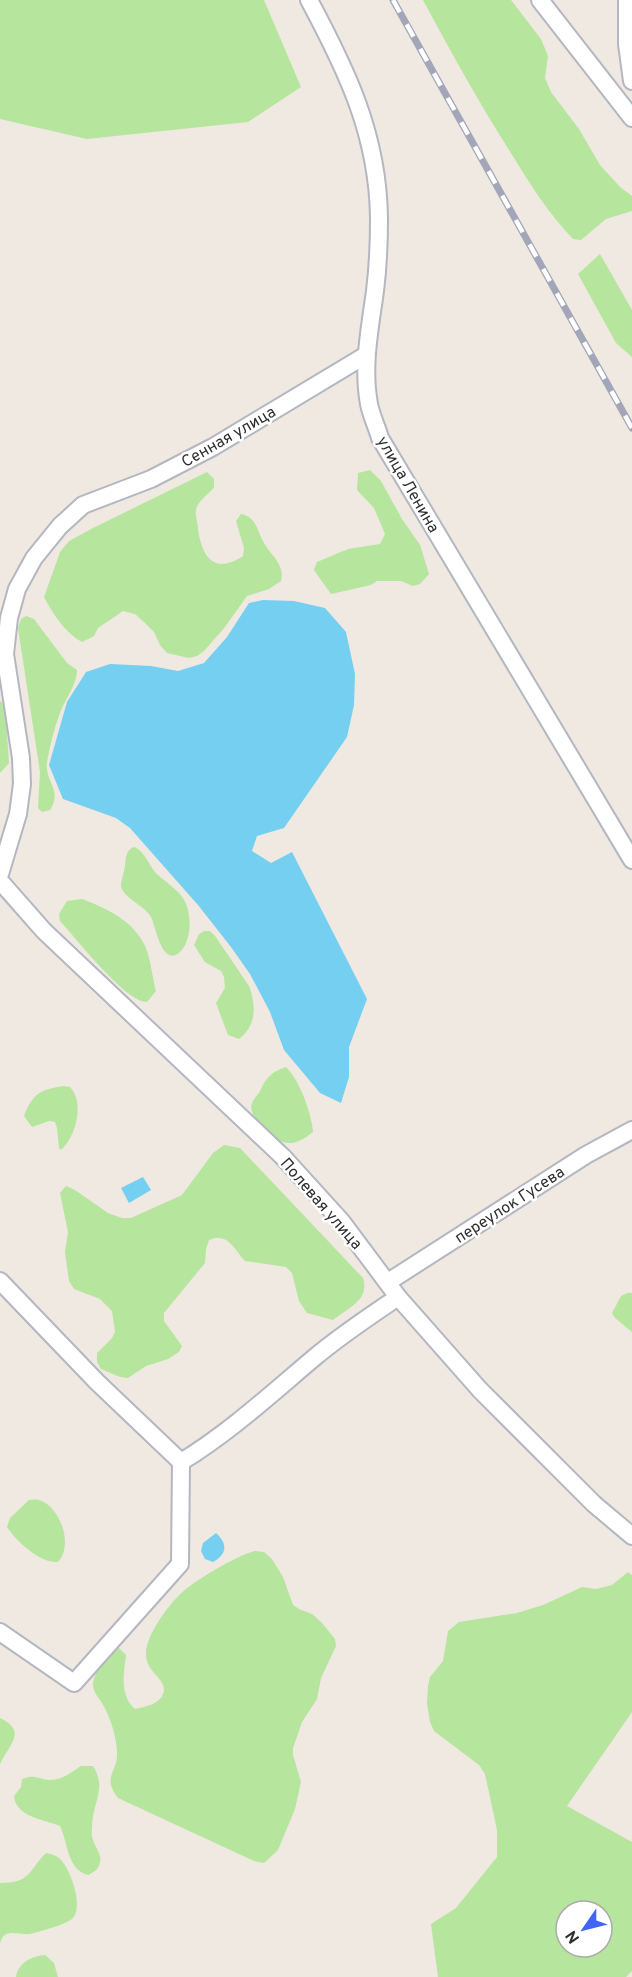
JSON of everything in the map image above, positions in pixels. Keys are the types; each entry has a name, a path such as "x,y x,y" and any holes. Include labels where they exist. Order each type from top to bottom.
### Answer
{"street":[{"name":"улица Ленина","path":"309,0 342,62 368,133 377,180 378,253 366,355 369,404 381,438 632,860"},
{"path":"540,0 632,118"},
{"path":"627,0 627,44 632,81"},
{"name":"Сенная улица","path":"0,874 18,814 22,784 21,758 5,654 9,618 16,589 34,558 60,526 83,505 151,479 213,447 366,355"},
{"name":"Полевая улица","path":"0,881 44,931 283,1157 342,1222 398,1296 480,1390 594,1504 632,1536"},
{"name":"переулок Гусева","path":"388,1282 586,1155 632,1130"},
{"path":"0,1281 97,1382 181,1462 180,1564 74,1683 0,1632"},
{"path":"181,1462 214,1442 317,1355 398,1296"}],"green space":[{"path":"0,0 264,0 301,87 248,122 87,139 0,119"},
{"path":"423,0 511,0 541,39 548,56 545,78 551,92 579,129 600,165 620,187 632,196 632,211 606,219 581,240 573,239 525,176 476,96"},
{"path":"600,254 632,310 632,357 616,343 578,274"},
{"path":"370,470 381,481 402,519 420,545 429,574 420,584 413,586 401,581 377,581 371,585 331,594 314,570 317,562 348,549 380,544 385,534 374,508 357,490 358,473"},
{"path":"207,472 214,479 214,488 201,501 196,512 200,539 206,555 217,563 224,564 243,556 244,548 236,521 241,514 253,522 279,565 281,581 269,589 247,596 225,627 197,656 189,658 167,653 154,632 144,622 135,614 123,611 98,628 94,636 82,642 70,634 55,616 44,597 60,552 69,541"},
{"path":"26,616 34,619 67,663 77,670 75,681 56,725 47,762 48,775 55,797 50,810 42,812 38,808 40,772 18,628 21,619"},
{"path":"0,701 5,705 9,763 0,773"},
{"path":"134,847 141,852 157,874 179,893 187,906 189,934 184,947 174,955 169,955 164,951 148,913 122,889 126,855"},
{"path":"82,899 118,917 134,929 140,937 149,957 156,991 147,1002 127,992 114,981 60,921 59,914 67,901"},
{"path":"210,931 215,936 249,986 254,1007 252,1021 245,1034 239,1039 228,1035 216,1003 225,988 224,977 221,971 205,962 194,945 199,934"},
{"path":"286,1067 296,1080 304,1097 313,1132 292,1143 281,1141 269,1133 256,1119 251,1108 253,1100 267,1079 276,1071"},
{"path":"70,1087 75,1093 78,1110 71,1137 61,1150 55,1122 49,1121 32,1127 24,1116 34,1097 48,1089"},
{"path":"224,1145 240,1148 363,1278 361,1298 333,1320 307,1313 299,1301 292,1273 286,1267 245,1261 230,1243 216,1238 209,1240 205,1263 164,1313 164,1321 182,1346 179,1352 168,1359 146,1366 128,1378 101,1369 97,1362 97,1353 115,1332 112,1311 100,1299 74,1289 69,1281 65,1252 68,1232 60,1193 66,1186 108,1213 122,1218 131,1218 182,1195 213,1153"},
{"path":"632,1293 632,1332 612,1313 621,1296"},
{"path":"29,1500 38,1500 47,1504 58,1518 65,1536 65,1546 58,1562 51,1562 37,1555 16,1539 7,1527 10,1518"},
{"path":"255,1551 264,1552 272,1559 283,1577 293,1605 312,1614 322,1623 335,1639 336,1646 321,1678 317,1699 302,1722 293,1748 301,1782 295,1809 278,1850 264,1863 254,1861 118,1798 111,1784 117,1758 115,1739 108,1714 93,1686 106,1647 119,1648 126,1655 125,1691 135,1709 149,1706 161,1698 163,1685 149,1665 146,1654 155,1627 183,1591 231,1561"},
{"path":"628,1572 632,1575 632,1712 567,1806 632,1842 632,1971 626,1977 438,1977 431,1924 456,1908 497,1857 497,1830 485,1774 479,1765 434,1731 430,1722 427,1703 428,1686 430,1677 443,1661 448,1631 459,1622 517,1613 543,1605 582,1587 596,1589 612,1585"},
{"path":"0,1718 13,1728 15,1733 0,1764"},
{"path":"81,1766 93,1766 99,1781 92,1838 100,1859 97,1869 88,1875 81,1872 72,1862 60,1826 25,1813 16,1803 14,1796 21,1787 22,1779 34,1777 59,1779"},
{"path":"46,1853 59,1858 71,1878 77,1905 73,1918 46,1930 30,1934 4,1935 0,1944 0,1883 18,1881 28,1875"},
{"path":"45,1955 54,1963 58,1977 16,1977 22,1964"}],"water":[{"path":"263,600 294,601 325,608 346,632 355,674 354,705 347,737 284,828 257,836 252,851 271,863 292,852 367,999 349,1047 349,1077 341,1103 320,1093 284,1050 270,1012 250,974 198,905 130,828 116,818 63,799 49,765 67,702 86,672 110,664 151,666 178,671 204,663 227,637 249,603"},
{"path":"143,1177 151,1190 129,1203 121,1188"},
{"path":"216,1533 223,1541 224,1549 221,1556 213,1562 205,1559 201,1551 203,1543"}],"railway":[{"path":"393,0 632,428"}]}
